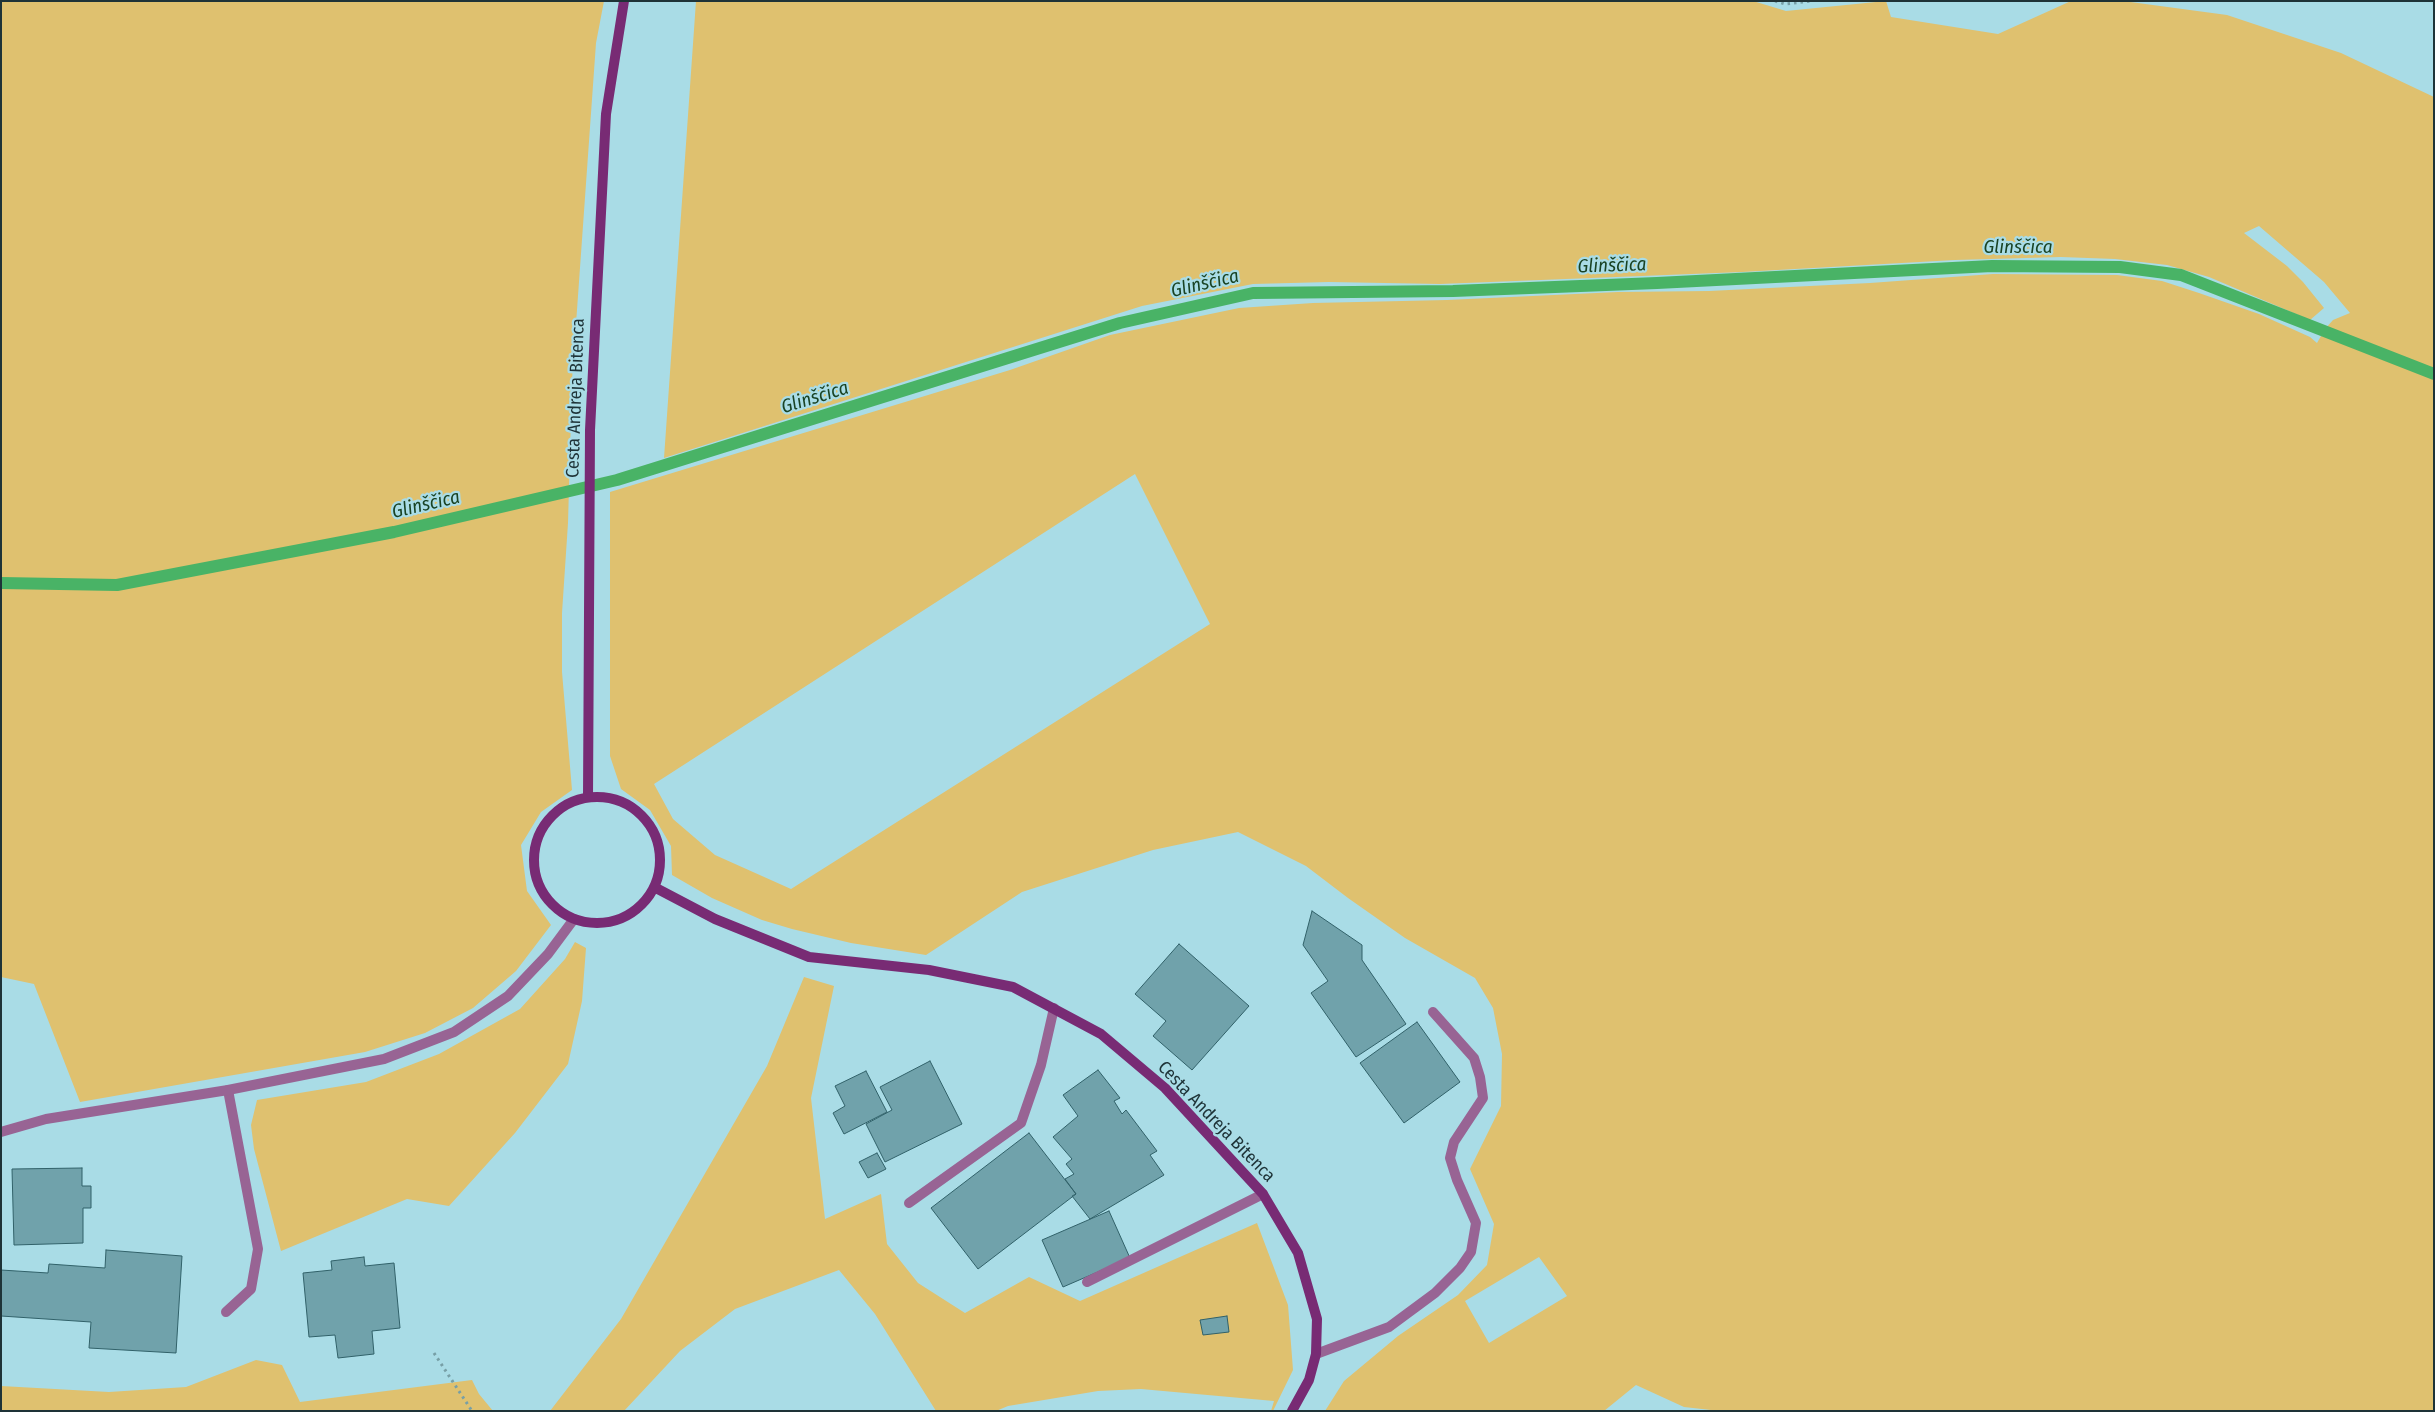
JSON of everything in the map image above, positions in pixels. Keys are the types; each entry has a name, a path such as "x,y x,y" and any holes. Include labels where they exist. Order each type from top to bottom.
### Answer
{"street":[{"name":"Cesta Andreja Bitenca","path":"588,797 590,430 606,114 624,1"},
{"path":"598,796 619,800 637,810 651,826 659,846 660,860 654,887 642,904 625,917 604,922 584,922 564,914 548,901 537,883 534,856 535,842 544,824 559,809 577,799 598,796"},
{"name":"Cesta Andreja Bitenca","path":"654,887 716,919 809,958 929,970 1013,987 1101,1034 1165,1088 1263,1194 1298,1253 1317,1318 1316,1354 1310,1380 1292,1411"},
{"path":"1,1132 46,1119 228,1090 384,1059 454,1032 508,996 548,954 574,918"},
{"path":"909,1203 1021,1122 1041,1065 1054,1008"},
{"path":"1316,1354 1388,1327 1435,1293 1460,1268 1471,1252 1476,1223 1457,1180 1450,1158 1454,1142 1483,1098 1480,1077 1474,1058 1433,1012"},
{"path":"226,1312 251,1289 258,1249 228,1090"},
{"path":"1088,1282 1263,1194"}],"path":[{"path":"1775,1 1785,4 1811,1"},
{"path":"434,1353 472,1411"}],"shaded area":[{"path":"1,1 604,1 596,43 572,380 568,523 562,613 562,672 572,790 541,812 521,845 527,891 551,925 516,971 473,1008 425,1033 365,1052 80,1102 34,984 1,977"},
{"path":"696,1 1753,1 1786,11 1886,1 1891,17 1998,34 2071,1 2123,1 2227,15 2341,53 2434,97 2434,1411 1720,1411 1684,1407 1636,1385 1604,1411 1325,1411 1344,1381 1398,1336 1458,1295 1487,1265 1494,1224 1470,1169 1501,1106 1502,1054 1493,1008 1475,978 1405,938 1306,866 1238,832 1153,850 1022,892 926,955 851,943 792,929 762,920 712,898 672,875 671,846 650,810 621,789 610,756 610,492 1010,370 1110,335 1239,308 1313,303 1447,300 1618,292 1709,291 1870,283 1993,274 2117,275 2162,281 2199,293 2259,314 2310,337 2317,343 2333,320 2350,313 2324,282 2259,226 2244,233 2287,266 2324,308 2310,320 2209,277 2167,265 2115,259 2061,257 1955,260 1742,272 1440,284 1329,282 1253,284 1142,306 664,458","holes":["1135,474 1210,624 791,889 715,855 673,819 654,784","1539,1257 1567,1296 1489,1343 1465,1301"]},
{"path":"575,942 586,948 582,1001 568,1064 515,1133 449,1206 407,1199 281,1251 254,1149 251,1125 257,1100 366,1082 439,1054 520,1009 565,959"},
{"path":"804,977 834,986 811,1098 825,1219 881,1194 887,1244 918,1283 965,1313 1029,1277 1080,1301 1257,1223 1288,1305 1293,1370 1273,1411 1271,1411 1274,1401 1141,1389 1098,1391 1008,1406 996,1411 936,1411 875,1314 839,1270 735,1309 680,1351 624,1411 550,1411 621,1319 767,1066"},
{"path":"256,1360 282,1365 300,1402 472,1380 479,1394 493,1411 1,1411 1,1386 109,1392 186,1387"}],"building":[{"path":"1312,911 1362,945 1362,960 1406,1024 1356,1057 1311,993 1328,981 1303,945"},
{"path":"1179,944 1249,1006 1192,1070 1153,1036 1166,1021 1135,994"},
{"path":"1417,1022 1460,1082 1404,1123 1360,1063"},
{"path":"930,1061 962,1124 885,1162 866,1124 892,1110 880,1087"},
{"path":"1098,1070 1120,1098 1114,1101 1122,1114 1126,1110 1157,1151 1150,1155 1164,1175 1090,1219 1072,1196 1076,1194 1065,1179 1074,1174 1066,1164 1072,1159 1053,1137 1078,1116 1063,1095"},
{"path":"866,1071 887,1112 844,1134 833,1113 845,1106 835,1086"},
{"path":"1029,1133 1076,1194 978,1269 931,1208"},
{"path":"877,1153 886,1169 868,1178 859,1162"},
{"path":"82,1168 82,1186 91,1186 91,1208 83,1208 83,1243 14,1245 12,1169"},
{"path":"1109,1211 1130,1258 1063,1287 1042,1240"},
{"path":"106,1250 182,1256 176,1353 89,1348 91,1322 1,1316 1,1270 48,1273 49,1264 105,1268"},
{"path":"364,1257 365,1266 394,1263 400,1328 372,1331 374,1354 338,1358 335,1335 309,1337 303,1273 332,1270 331,1261"},
{"path":"1227,1316 1229,1332 1203,1335 1200,1320"}],"waterway":[{"name":"Glinščica","path":"1,583 117,585 394,532 617,480 1120,323 1253,293 1453,291 1992,266 2120,267 2181,275 2434,374"}]}
